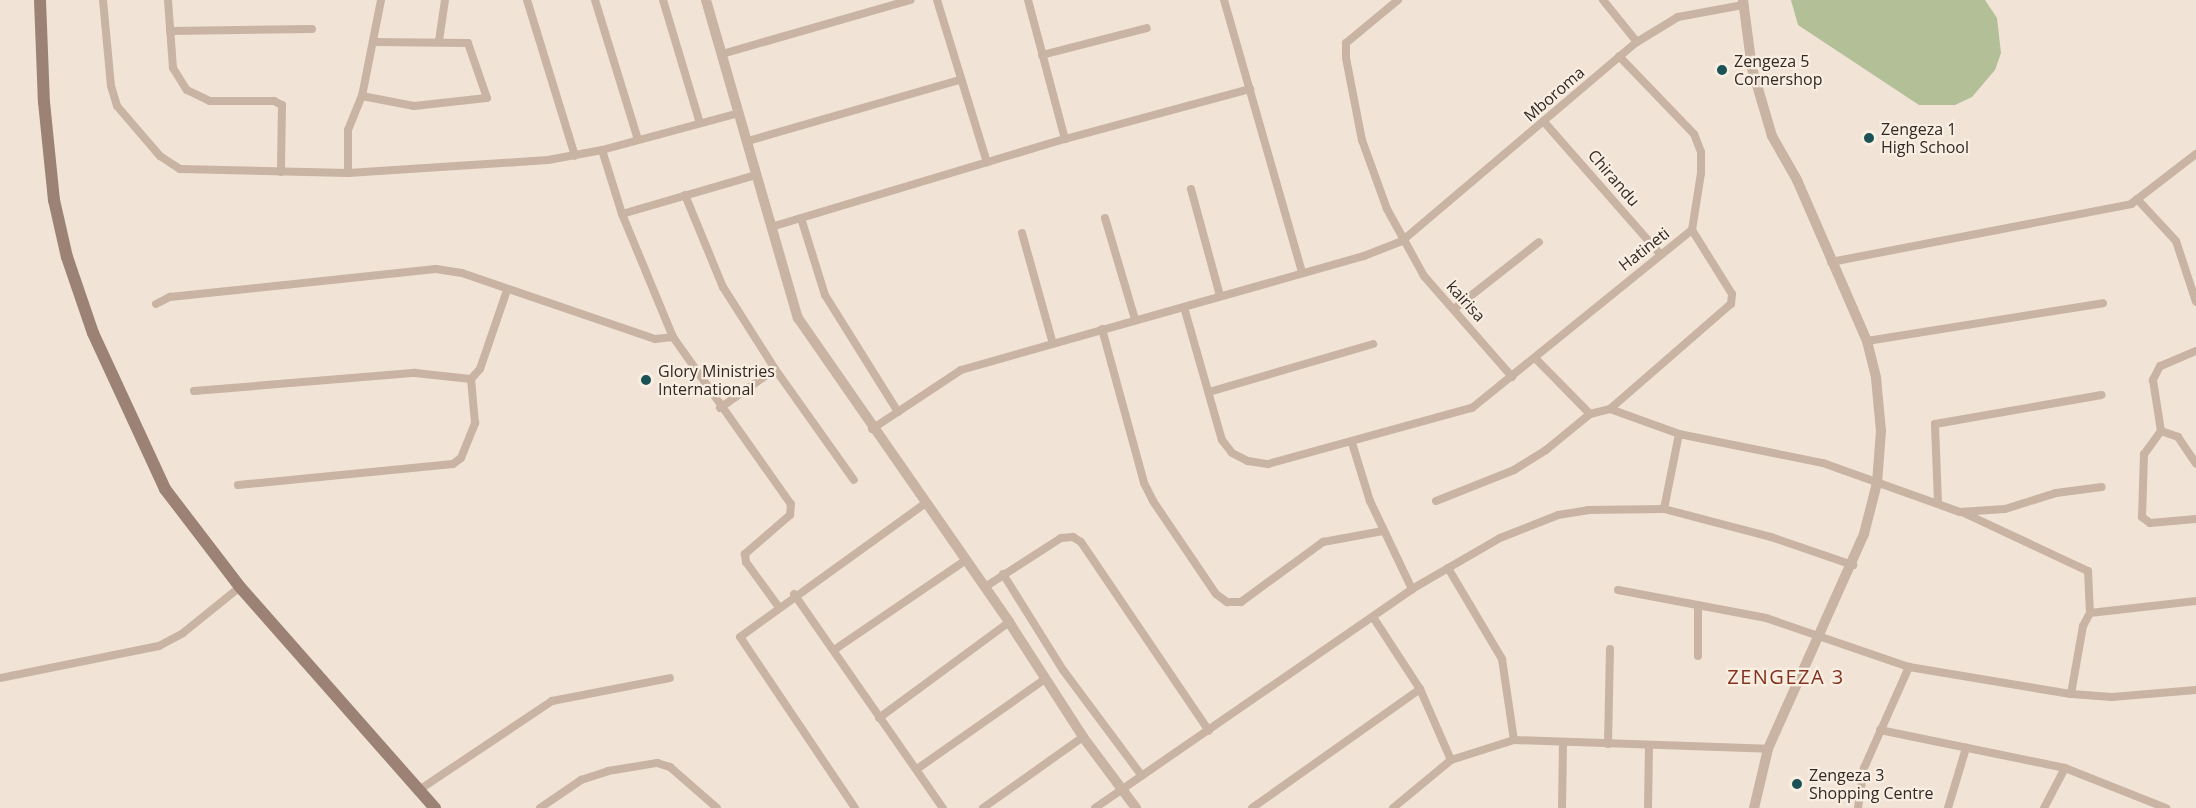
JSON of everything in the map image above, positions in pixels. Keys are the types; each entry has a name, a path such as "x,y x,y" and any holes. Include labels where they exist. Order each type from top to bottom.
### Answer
{"main road":[{"path":"40,0 44,102 54,200 67,257 93,333 165,489 240,587 435,808"}],"street":[{"path":"103,0 114,98 130,125 160,156 187,170 348,173 575,156 739,113"},
{"path":"168,0 176,78 194,95 210,101 274,101 282,105 280,171"},
{"path":"348,173 348,130 362,96 381,0"},
{"path":"439,41 445,0"},
{"path":"528,0 575,156"},
{"path":"595,0 638,140"},
{"path":"663,0 700,123"},
{"path":"706,0 798,318 872,429 1009,622 1083,737 1121,791 1136,808"},
{"path":"722,54 910,0"},
{"path":"937,0 959,80 987,163"},
{"path":"1028,0 1065,139"},
{"name":"kairisa","path":"1398,0 1352,36 1345,50 1362,140 1402,241 1424,276 1512,377"},
{"path":"1603,0 1637,42"},
{"path":"1711,0 1719,9"},
{"path":"1227,1 1302,272"},
{"path":"1743,3 1752,68 1769,127 1867,341 1880,412 1877,483 1853,565 1768,748 1754,808"},
{"name":"Mboroma","path":"1402,241 1545,123 1637,42 1678,17 1743,3"},
{"path":"1042,55 1147,28"},
{"path":"170,31 312,29"},
{"path":"362,96 414,106 487,101 471,44 439,41 374,42"},
{"name":"Hatineti","path":"1184,307 1222,440 1232,453 1248,461 1268,464 1352,443 1472,408 1692,230 1701,173 1701,152 1694,134 1619,56"},
{"path":"748,141 959,80"},
{"path":"771,226 1065,139 1250,89"},
{"name":"Chirandu","path":"1545,123 1660,254"},
{"path":"602,150 622,214 673,337 720,408 791,504 790,515 745,554 746,562 778,606"},
{"path":"1831,262 2131,204 2196,154"},
{"path":"622,214 756,175"},
{"path":"1191,189 1220,296"},
{"path":"685,195 723,287 775,369 854,480"},
{"path":"2137,199 2176,241 2196,302"},
{"path":"801,218 825,295 898,412"},
{"path":"1105,218 1135,319"},
{"path":"1436,501 1530,461 1590,414 1610,409 1731,304 1732,294 1692,230"},
{"path":"1022,233 1053,344"},
{"path":"872,429 949,375 1402,241"},
{"path":"1454,309 1539,242"},
{"path":"156,304 170,297 436,269 462,273 655,339 673,337"},
{"path":"238,485 453,464 461,458 475,423 471,379 480,369 507,290"},
{"path":"1867,341 2103,303"},
{"path":"1102,329 1144,483 1216,594 1227,602 1241,602 1323,542 1383,531"},
{"path":"1209,392 1373,344"},
{"path":"2196,351 2160,366 2153,380 2161,431 2144,454 2142,517 2150,523 2196,519"},
{"path":"1535,358 1590,414"},
{"path":"720,408 775,369"},
{"path":"194,391 415,373 471,379"},
{"path":"1938,503 1935,424 2101,395"},
{"path":"1610,409 1679,434 1823,463 1865,475 1877,483 1960,512 2088,571 2090,613 2083,626 2071,694"},
{"path":"2161,431 2178,436 2196,464"},
{"path":"1664,509 1679,434"},
{"path":"1352,443 1383,531 1412,590"},
{"path":"1960,512 2005,509 2056,493 2102,487"},
{"path":"855,808 740,643 741,632 926,503"},
{"path":"1095,808 1412,590 1510,534 1558,515 1588,510 1664,509 1771,537 1853,565"},
{"path":"985,587 1061,538 1072,537 1081,542 1209,731"},
{"path":"834,650 966,560"},
{"path":"1448,568 1502,659 1514,740"},
{"path":"1003,574 1063,669 1142,776"},
{"path":"0,678 159,646 183,633 240,587"},
{"path":"1617,590 1766,618 1909,667 2071,694 2112,697 2196,690"},
{"path":"794,594 944,808"},
{"path":"2090,613 2196,601"},
{"path":"1698,605 1698,656"},
{"path":"1373,617 1420,689 1450,760"},
{"path":"879,718 1009,622"},
{"path":"1608,744 1610,649"},
{"path":"1858,808 1864,768 1909,667"},
{"path":"418,790 552,701 670,678"},
{"path":"917,769 1045,679"},
{"path":"1252,808 1420,689"},
{"path":"1880,730 2065,768 2166,808"},
{"path":"982,808 1083,737"},
{"path":"1393,808 1450,760 1514,740 1768,748"},
{"path":"1562,808 1563,742"},
{"path":"1648,808 1649,746"},
{"path":"1948,808 1966,748"},
{"path":"540,808 581,780 608,771 657,763 670,767 717,808"},
{"path":"2044,808 2065,768"},
{"path":"2142,808 2147,799"}],"green space":[{"path":"1791,0 1985,0 1997,18 2001,53 1995,70 1972,97 1955,105 1919,105 1798,25"}],"place":[{"name":"Zengeza 5 Cornershop","path":"1722,70"},
{"name":"Zengeza 1 High School","path":"1869,138"},
{"name":"Glory Ministries International","path":"646,380"},
{"name":"Zengeza 3 Shopping Centre","path":"1797,784"}],"district":[{"name":"ZENGEZA 3","path":"1786,676"}]}
